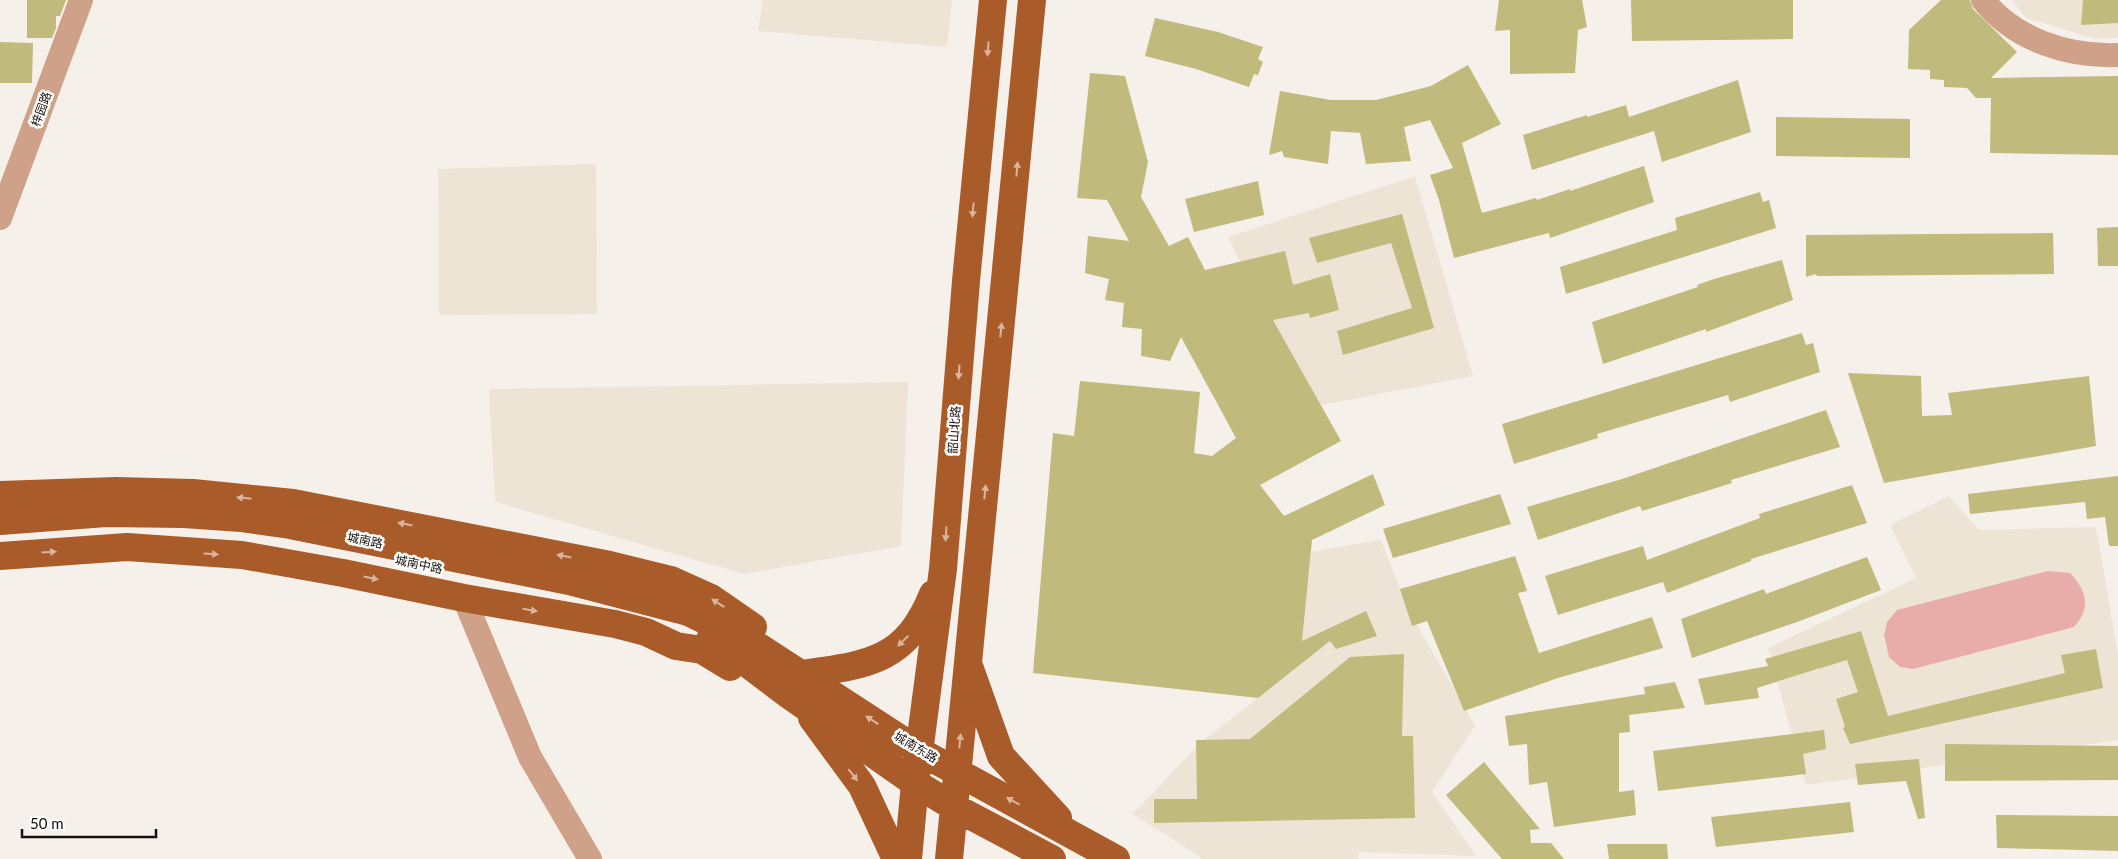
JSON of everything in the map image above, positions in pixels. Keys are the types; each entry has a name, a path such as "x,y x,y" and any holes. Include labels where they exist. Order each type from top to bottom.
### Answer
{"main road":[{"name":"韶山北路","path":"908,859 915,783 943,569 965,291 993,0"},
{"path":"949,859 1032,0"},
{"path":"0,495 116,491 193,493 293,503 610,565 671,580 711,598 748,622 797,686 828,743 862,786 896,859"},
{"name":"城南路","path":"0,521 106,513 184,514 240,518 290,525 568,581 688,612 717,632"},
{"name":"城南中路","path":"0,538 109,527 182,529 286,539 381,556 639,611 717,632"},
{"path":"0,556 127,547 242,555 343,573 464,598 615,624 646,632 676,646 702,650 736,672 797,686 852,666 872,662 904,642 926,612 943,569"},
{"name":"城南东路","path":"717,632 797,686 915,783 954,807 1052,859"},
{"path":"968,662 1001,756 1075,836"},
{"name":"城南东路","path":"797,686 957,770 1116,859"}],"street":[{"name":"梓园路","path":"0,218 81,0"},
{"path":"1983,0 1993,13 2041,44 2092,56 2118,55"},
{"path":"464,598 530,757 590,859"}],"shaded area":[{"path":"763,0 952,0 947,47 758,31"},
{"path":"2012,0 2118,0 2118,38 2095,39 2026,18"},
{"path":"596,164 597,314 439,315 438,169"},
{"path":"1415,176 1473,376 1311,407 1228,237"},
{"path":"908,382 901,546 744,574 495,502 489,389"},
{"path":"1949,496 1979,530 2096,527 2118,655 2118,740 1806,785 1768,648 1916,578 1890,525"},
{"path":"1381,540 1408,609 1475,726 1432,792 1476,856 1359,852 1358,859 1203,859 1133,814 1200,743 1299,666 1311,552"},
{"path":"2048,571 2070,573 2080,586 2085,599 2085,606 2080,620 2074,627 1913,669 1900,667 1889,657 1884,635 1887,622 1897,610"}],"building":[{"path":"27,0 66,0 60,16 56,16 56,28 52,38 27,38"},
{"path":"1499,0 1582,0 1587,27 1578,30 1575,73 1510,74 1510,30 1495,31"},
{"path":"1631,0 1793,0 1793,39 1632,41"},
{"path":"1941,0 1970,0 1973,9 2017,52 1991,78 2118,76 2118,155 1990,153 1991,98 1976,98 1967,88 1944,87 1944,80 1930,79 1930,70 1908,69 1909,30"},
{"path":"2083,0 2118,0 2118,23 2081,25"},
{"path":"1155,18 1218,32 1263,47 1258,59 1263,62 1258,75 1254,74 1249,87 1196,69 1145,56"},
{"path":"0,42 33,43 32,83 0,83"},
{"path":"1468,65 1501,124 1462,143 1482,213 1536,198 1537,200 1570,189 1570,191 1644,166 1654,202 1550,238 1549,233 1454,258 1439,200 1430,175 1453,168 1430,120 1404,127 1411,161 1366,164 1360,133 1331,131 1328,164 1284,157 1282,151 1269,155 1280,91 1331,100 1376,100 1431,86"},
{"path":"1090,73 1125,76 1148,162 1141,197 1169,246 1188,237 1205,270 1285,251 1293,285 1330,274 1339,310 1310,318 1309,313 1273,320 1341,441 1260,485 1284,516 1373,474 1385,505 1312,540 1302,641 1366,611 1377,636 1336,649 1330,641 1258,698 1033,673 1053,433 1074,436 1080,381 1200,392 1194,453 1212,456 1236,438 1181,337 1170,361 1141,356 1142,329 1122,327 1124,303 1105,300 1109,279 1085,273 1088,236 1129,241 1107,200 1077,198"},
{"path":"1738,80 1751,132 1662,162 1654,131 1532,170 1523,135 1626,105 1629,117"},
{"path":"1776,117 1910,119 1910,158 1776,156"},
{"path":"1258,181 1264,215 1194,232 1185,199"},
{"path":"1760,192 1763,202 1769,200 1776,228 1566,294 1560,267 1677,230 1675,218"},
{"path":"1402,214 1434,328 1343,355 1337,331 1412,308 1391,243 1317,263 1309,238"},
{"path":"2118,227 2118,266 2098,266 2097,228"},
{"path":"2053,233 2054,274 1817,276 1816,274 1806,277 1806,235"},
{"path":"1782,260 1793,300 1706,332 1706,329 1603,364 1592,322 1698,287 1697,285 1714,279"},
{"path":"1802,333 1806,345 1813,343 1820,372 1730,402 1728,395 1597,434 1598,438 1514,464 1502,424"},
{"path":"1848,373 1921,376 1922,416 1952,415 1948,393 2089,376 2096,446 1884,483"},
{"path":"1826,410 1840,447 1731,480 1732,483 1642,511 1640,506 1538,540 1527,507 1622,479"},
{"path":"2118,476 2118,546 2109,546 2105,517 2087,519 2085,502 1970,514 1968,494"},
{"path":"1852,485 1867,523 1751,559 1751,561 1667,593 1663,582 1558,615 1545,576 1643,546 1647,560 1760,518 1759,514"},
{"path":"1500,494 1511,524 1393,558 1383,529"},
{"path":"1515,556 1527,591 1518,593 1539,653 1652,617 1663,648 1558,678 1464,711 1427,621 1412,626 1400,589"},
{"path":"1867,557 1881,590 1797,622 1692,658 1681,619 1764,589 1766,594"},
{"path":"1861,631 1888,716 2065,673 2061,655 2096,649 2103,688 1850,744 1843,728 1845,727 1836,699 1858,692 1847,660 1818,669 1817,667 1817,669 1757,688 1759,698 1705,705 1698,679 1768,666 1765,659"},
{"path":"1404,654 1402,736 1413,736 1415,818 1154,823 1154,799 1197,799 1196,740 1250,739 1350,657"},
{"path":"1675,682 1685,708 1629,715 1630,732 1619,733 1619,792 1634,790 1636,815 1554,827 1547,782 1529,785 1527,744 1509,746 1505,716 1645,694 1644,687"},
{"path":"1824,730 1826,749 1803,754 1806,774 1658,791 1653,751"},
{"path":"1945,744 2118,746 2118,780 1945,781"},
{"path":"1919,759 1925,818 1918,819 1906,781 1858,785 1855,764"},
{"path":"1484,762 1540,829 1530,830 1531,843 1551,843 1564,859 1502,859 1446,795"},
{"path":"1850,802 1854,832 1716,847 1711,817"},
{"path":"1996,815 2118,816 2118,851 1997,848"},
{"path":"1607,844 1667,844 1668,859 1609,859"}]}
